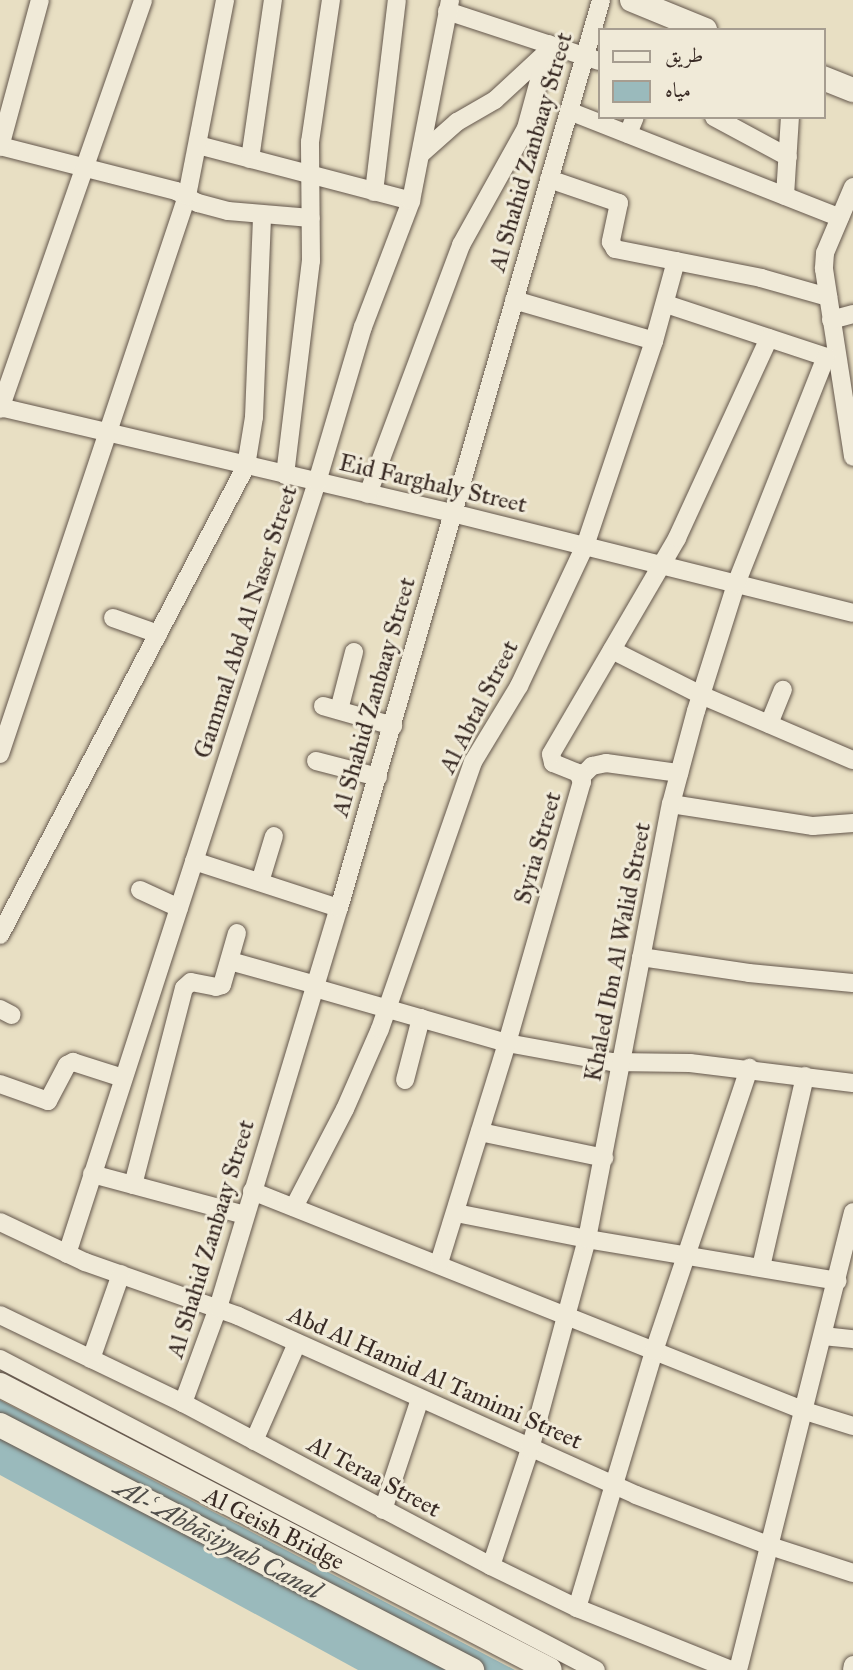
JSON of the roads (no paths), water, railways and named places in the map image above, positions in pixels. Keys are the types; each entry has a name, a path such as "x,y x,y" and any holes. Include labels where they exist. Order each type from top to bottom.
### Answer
{"main road":[{"path":"632,0 700,28"},
{"path":"825,79 853,90"},
{"name":"Al Geish Bridge","path":"0,1385 550,1670"},
{"name":"Al Geish Bridge","path":"0,1425 472,1670"}],"street":[{"path":"40,0 8,74 0,146 187,197 204,205 262,216 312,218"},
{"path":"0,408 143,0"},
{"path":"0,754 187,197 225,0"},
{"path":"250,159 273,0"},
{"path":"285,475 304,338 312,218 310,175 313,123 331,0"},
{"path":"374,192 397,0"},
{"name":"Al Shahid Zanbaay Street","path":"183,1403 218,1308 316,987 569,111 592,58 601,0"},
{"path":"448,5 548,49 592,58"},
{"name":"Gammal Abd Al Naser Street","path":"67,1254 317,482 363,327 411,201 448,5"},
{"path":"422,153 457,122 495,100 548,49"},
{"path":"368,494 461,246 526,128 548,49"},
{"path":"569,111 598,118"},
{"path":"604,119 631,125 785,197 840,218"},
{"path":"718,119 788,157"},
{"path":"785,197 790,119"},
{"path":"198,145 411,201"},
{"path":"549,179 619,203 611,242 615,249 761,278 828,297"},
{"path":"853,187 824,261 831,320 832,359 853,457"},
{"path":"2,929 246,466 254,417 262,216"},
{"name":"Al Abtal Street","path":"294,1207 345,1108 388,1008 473,762 519,686 585,546 666,304 676,261"},
{"path":"514,300 654,341"},
{"path":"666,304 832,359"},
{"path":"831,320 853,314"},
{"name":"Syria Street","path":"439,1263 507,1043 582,777 553,763 550,757 662,565 769,338"},
{"name":"Khaled Ibn Al Walid Street","path":"491,1566 530,1449 587,1239 671,804 701,695 736,584 832,359"},
{"name":"Eid Farghaly Street","path":"0,408 452,513 853,613"},
{"path":"113,618 158,634"},
{"path":"612,650 701,695 853,760"},
{"path":"354,652 331,708 393,726"},
{"path":"769,724 783,690"},
{"path":"316,761 378,777"},
{"path":"582,777 592,766 606,763 680,773"},
{"path":"671,804 813,826 853,823"},
{"path":"260,882 274,835"},
{"path":"194,861 339,908"},
{"path":"140,890 179,908"},
{"path":"132,1185 184,988 191,982 220,987 237,933"},
{"path":"641,957 749,974 853,983"},
{"path":"230,961 507,1043 623,1063 676,1062 749,1068 853,1083"},
{"path":"405,1080 421,1018"},
{"path":"0,1084 48,1101 67,1065 73,1062 123,1078"},
{"path":"577,1608 654,1351 749,1068"},
{"path":"761,1267 805,1076"},
{"path":"480,1132 604,1158"},
{"path":"93,1174 245,1216"},
{"path":"252,1191 439,1263 805,1411 853,1426"},
{"path":"738,1670 853,1212"},
{"path":"456,1213 587,1239 837,1281"},
{"name":"Abd Al Hamid Al Tamimi Street","path":"0,1223 67,1254 218,1308 615,1486 770,1546 853,1573"},
{"path":"91,1359 121,1274"},
{"name":"Al Teraa Street","path":"0,1315 183,1403 383,1510 577,1608 731,1670"},
{"path":"823,1336 853,1339"},
{"path":"254,1441 297,1343"},
{"path":"0,1359 596,1670"},
{"path":"383,1510 420,1399"},
{"path":"852,1670 853,1665"}],"water":[{"name":"Al-ʿAbbāsiyyah Canal","path":"0,1400 515,1670 358,1670 0,1475"}]}
